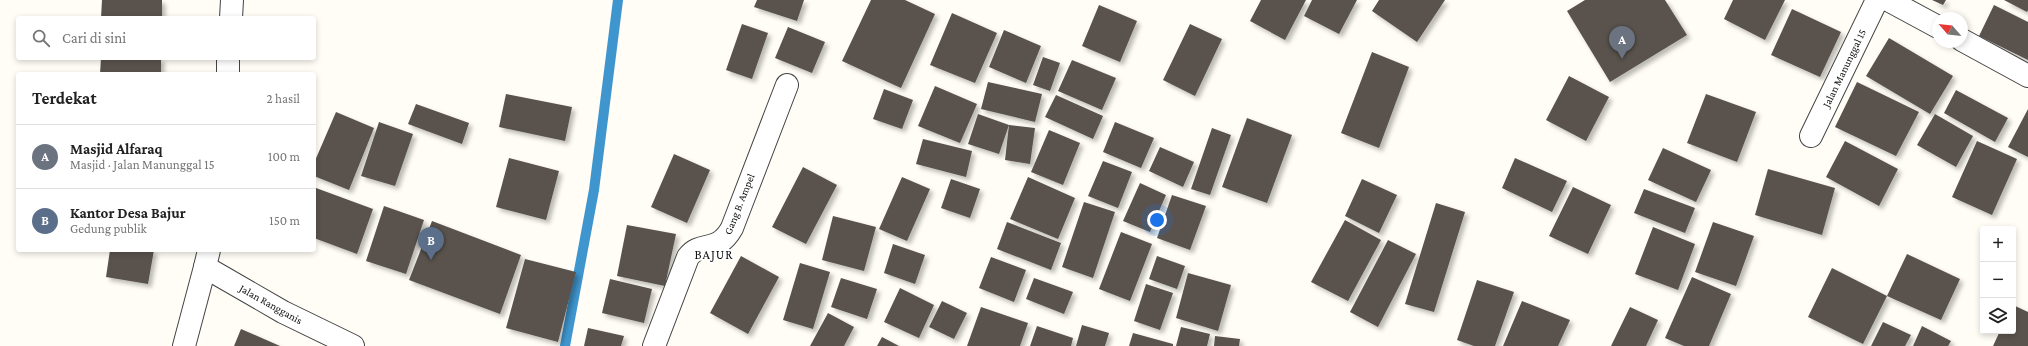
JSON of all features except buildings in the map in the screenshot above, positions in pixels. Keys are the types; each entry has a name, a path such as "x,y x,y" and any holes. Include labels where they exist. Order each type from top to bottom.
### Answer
{"street":[{"path":"231,16 232,0"},
{"name":"Jalan Manunggal 15","path":"1811,136 1878,0"},
{"path":"1888,0 1932,24"},
{"path":"1968,43 2028,76"},
{"path":"228,60 228,72"},
{"name":"Gang B. Ampel","path":"654,346 688,257 698,249 720,243 732,228 786,85"},
{"path":"184,346 207,259"},
{"name":"Jalan Rangganis","path":"207,259 283,312 353,346"}],"waterway":[{"path":"565,346 594,190 618,0"}],"place":[{"name":"Masjid Alfaraq","path":"1622,59"},
{"name":"Kantor Desa Bajur","path":"431,260"}],"district":[{"name":"BAJUR","path":"714,254"}]}
